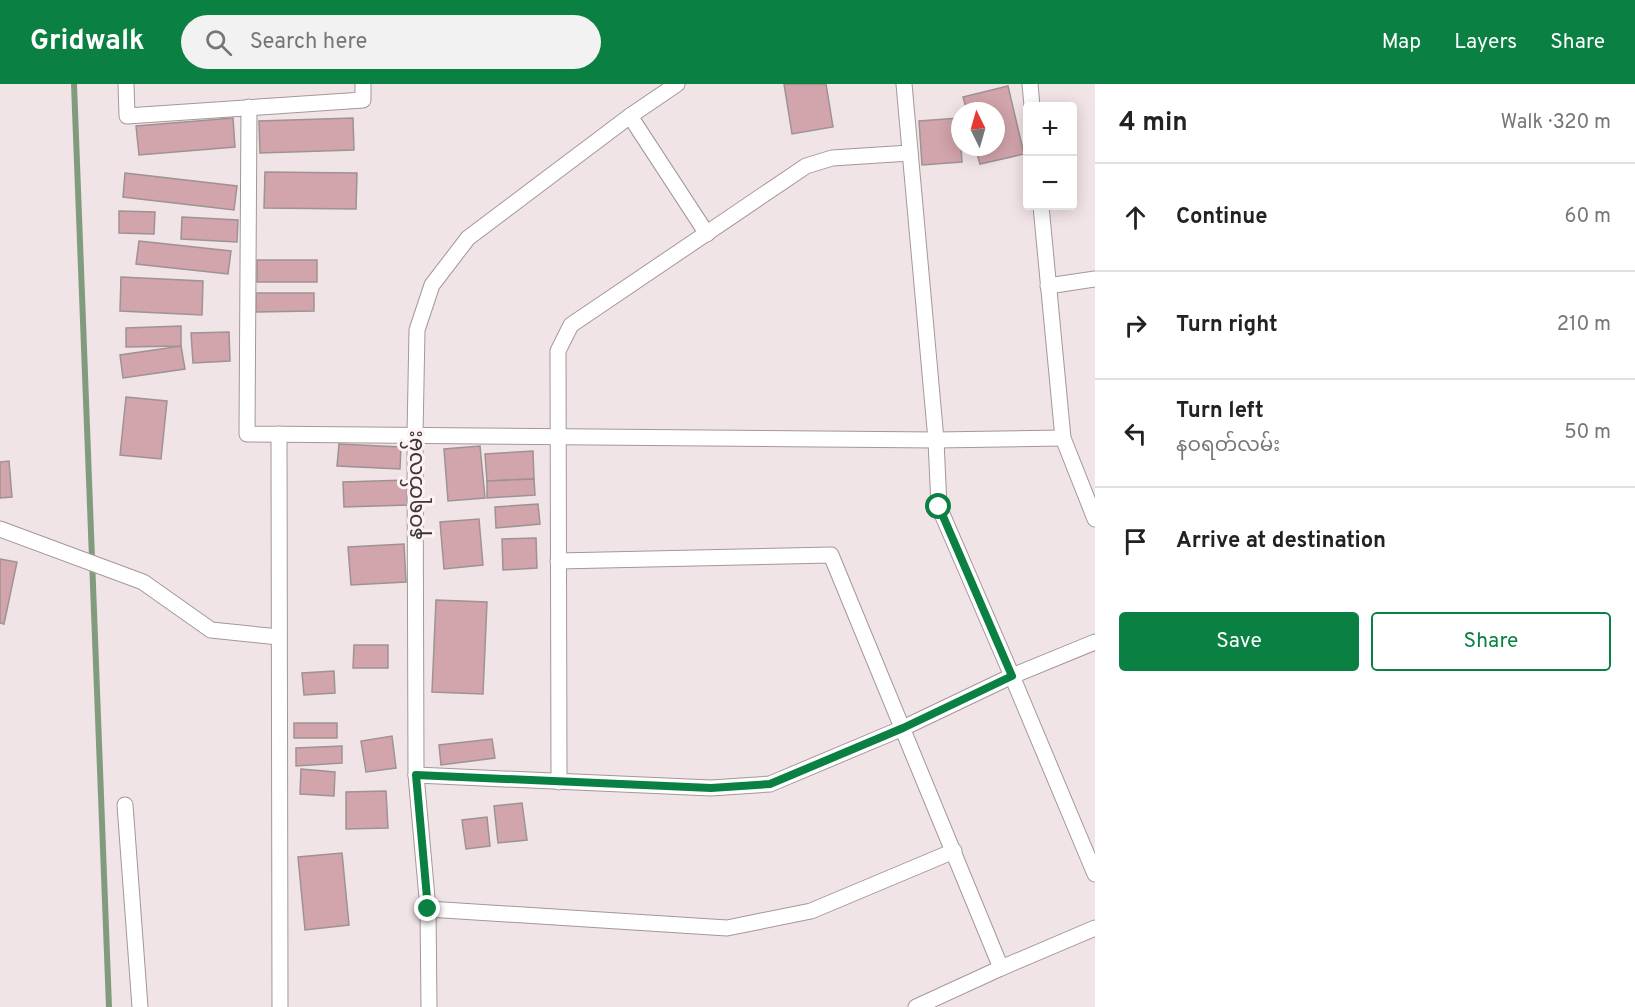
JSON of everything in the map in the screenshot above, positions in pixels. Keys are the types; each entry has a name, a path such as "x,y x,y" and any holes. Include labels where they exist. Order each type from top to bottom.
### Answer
{"street":[{"path":"126,84 127,116 363,100 363,84"},
{"name":"နဝရတ်လမ်း","path":"429,1007 428,909 416,775 417,330 432,285 468,238 630,116 677,84"},
{"path":"904,84 936,440 939,507 1095,874"},
{"path":"1030,84 1032,102"},
{"path":"249,107 247,434 936,440 1063,438"},
{"path":"630,116 707,234"},
{"path":"559,782 558,351 571,325 806,166 832,158 910,153"},
{"path":"1041,210 1063,438 1095,519"},
{"path":"1048,286 1095,279"},
{"path":"279,434 280,1007"},
{"path":"0,530 143,582 211,630 279,637"},
{"path":"558,561 831,555 1002,968"},
{"path":"416,775 711,788 770,784 903,728 1012,676 1095,642"},
{"path":"125,805 140,1007"},
{"path":"428,909 727,928 811,910 954,851"},
{"path":"916,1007 1095,928"}],"building":[{"path":"784,84 826,84 833,127 792,134"},
{"path":"1008,86 1023,154 980,164 978,156 1005,156 1005,102 964,102 963,97"},
{"path":"233,118 235,147 139,155 136,126"},
{"path":"353,118 354,150 260,153 259,121"},
{"path":"951,119 951,156 962,156 962,162 922,165 919,121"},
{"path":"265,172 357,173 356,209 264,208"},
{"path":"125,173 237,186 234,210 123,197"},
{"path":"119,211 155,212 154,234 119,233"},
{"path":"182,217 238,220 237,242 181,239"},
{"path":"139,241 231,251 228,274 136,264"},
{"path":"257,260 317,260 317,282 257,282"},
{"path":"121,277 203,281 202,315 120,311"},
{"path":"256,293 314,293 314,311 256,312"},
{"path":"181,326 181,346 126,347 126,328"},
{"path":"229,332 230,361 193,363 191,333"},
{"path":"181,346 185,369 123,378 120,355"},
{"path":"126,397 167,401 161,459 120,455"},
{"path":"339,444 401,447 400,469 337,466"},
{"path":"480,446 485,498 448,501 444,449"},
{"path":"533,451 534,479 487,481 485,454"},
{"path":"9,461 12,497 0,498 0,462"},
{"path":"534,479 535,495 487,498 487,481"},
{"path":"407,480 408,505 344,507 343,482"},
{"path":"538,504 540,524 496,528 495,507"},
{"path":"479,519 483,565 444,569 440,522"},
{"path":"536,538 537,568 503,570 502,539"},
{"path":"404,544 406,582 351,585 348,547"},
{"path":"0,559 17,562 4,624 0,623"},
{"path":"436,600 487,602 483,694 432,692"},
{"path":"354,645 388,645 388,668 353,668"},
{"path":"334,671 335,693 304,695 302,673"},
{"path":"294,723 337,723 337,738 294,738"},
{"path":"392,736 396,768 366,772 361,741"},
{"path":"492,739 495,758 441,765 439,745"},
{"path":"342,746 342,763 296,766 296,748"},
{"path":"301,769 335,772 334,796 300,794"},
{"path":"386,791 388,828 346,829 346,792"},
{"path":"522,803 527,840 498,843 494,806"},
{"path":"487,817 490,846 466,849 462,820"},
{"path":"342,853 349,925 305,930 298,857"}],"waterway":[{"path":"74,84 109,1007"}],"route":[{"path":"428,909 416,775 711,788 770,784 903,728 1012,676 939,507"}]}
